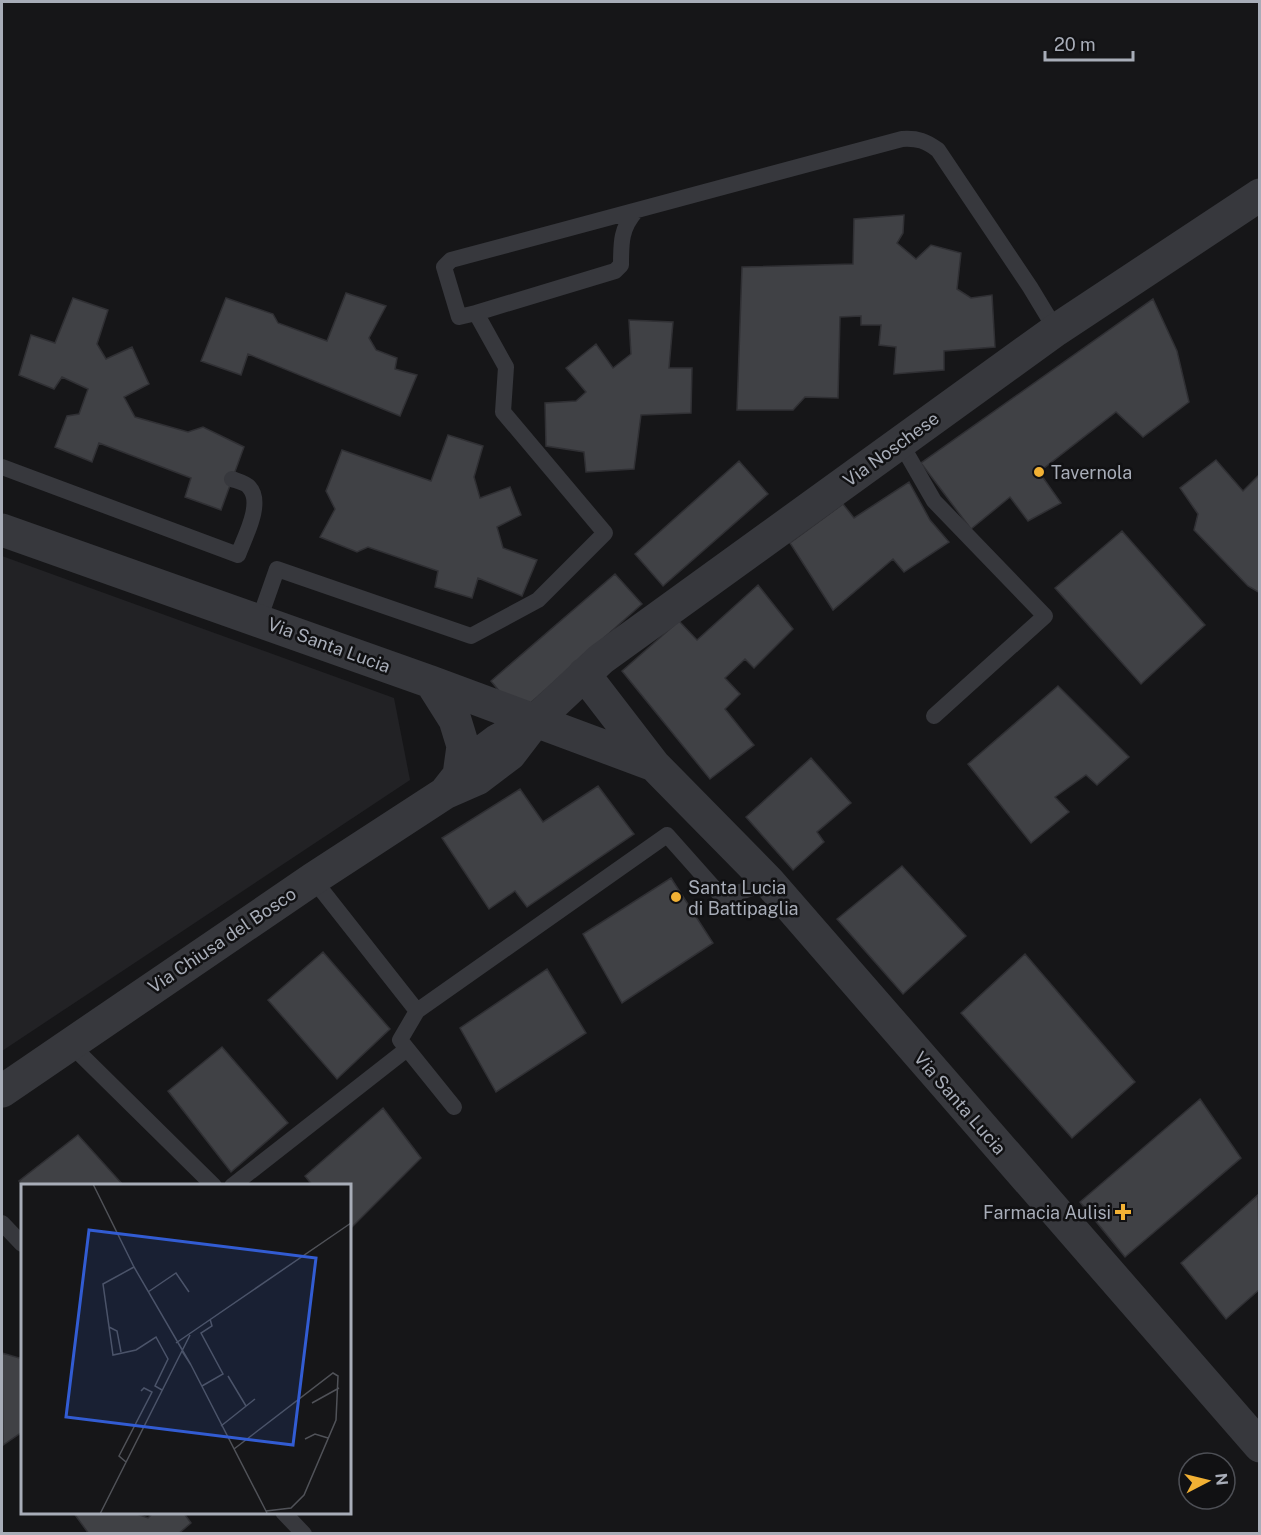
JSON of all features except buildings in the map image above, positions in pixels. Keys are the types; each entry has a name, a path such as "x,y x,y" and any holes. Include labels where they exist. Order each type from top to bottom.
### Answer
{"street":[{"name":"Via Noschese","path":"536,720 584,674 611,652 900,442 1056,330 1260,195"},
{"name":"Via Santa Lucia","path":"2,530 259,620 654,765"},
{"name":"Via Santa Lucia","path":"584,674 654,765 769,882 1260,1446"},
{"path":"431,682 455,720 463,746 452,784"},
{"name":"Via Chiusa del Bosco","path":"2,1091 69,1043 452,784 470,761 498,740 536,720"}],"lane":[{"path":"636,211 626,222 622,234 621,264 615,271 459,317 444,267 451,260 902,139 926,141 938,150 1030,287 1056,330"},
{"path":"259,620 277,569 471,636 537,600 605,532 503,412 506,367 476,313"},
{"path":"900,442 934,501 1045,616 934,716"},
{"path":"2,467 238,555 254,509 254,497 249,486 232,479"},
{"path":"454,1107 400,1040 417,1011 667,835 723,898 769,882"},
{"path":"313,879 417,1011"},
{"path":"69,1043 213,1184"},
{"path":"233,1184 407,1049"},
{"path":"2,1223 21,1243"},
{"path":"285,1514 304,1533"}],"shaded area":[{"path":"2,556 394,698 410,780 2,1051"}],"place":[{"name":"Tavernola","path":"1039,472"},
{"name":"Santa Lucia di Battipaglia","path":"676,897"},
{"name":"Farmacia Aulisi","path":"1123,1212"}]}
